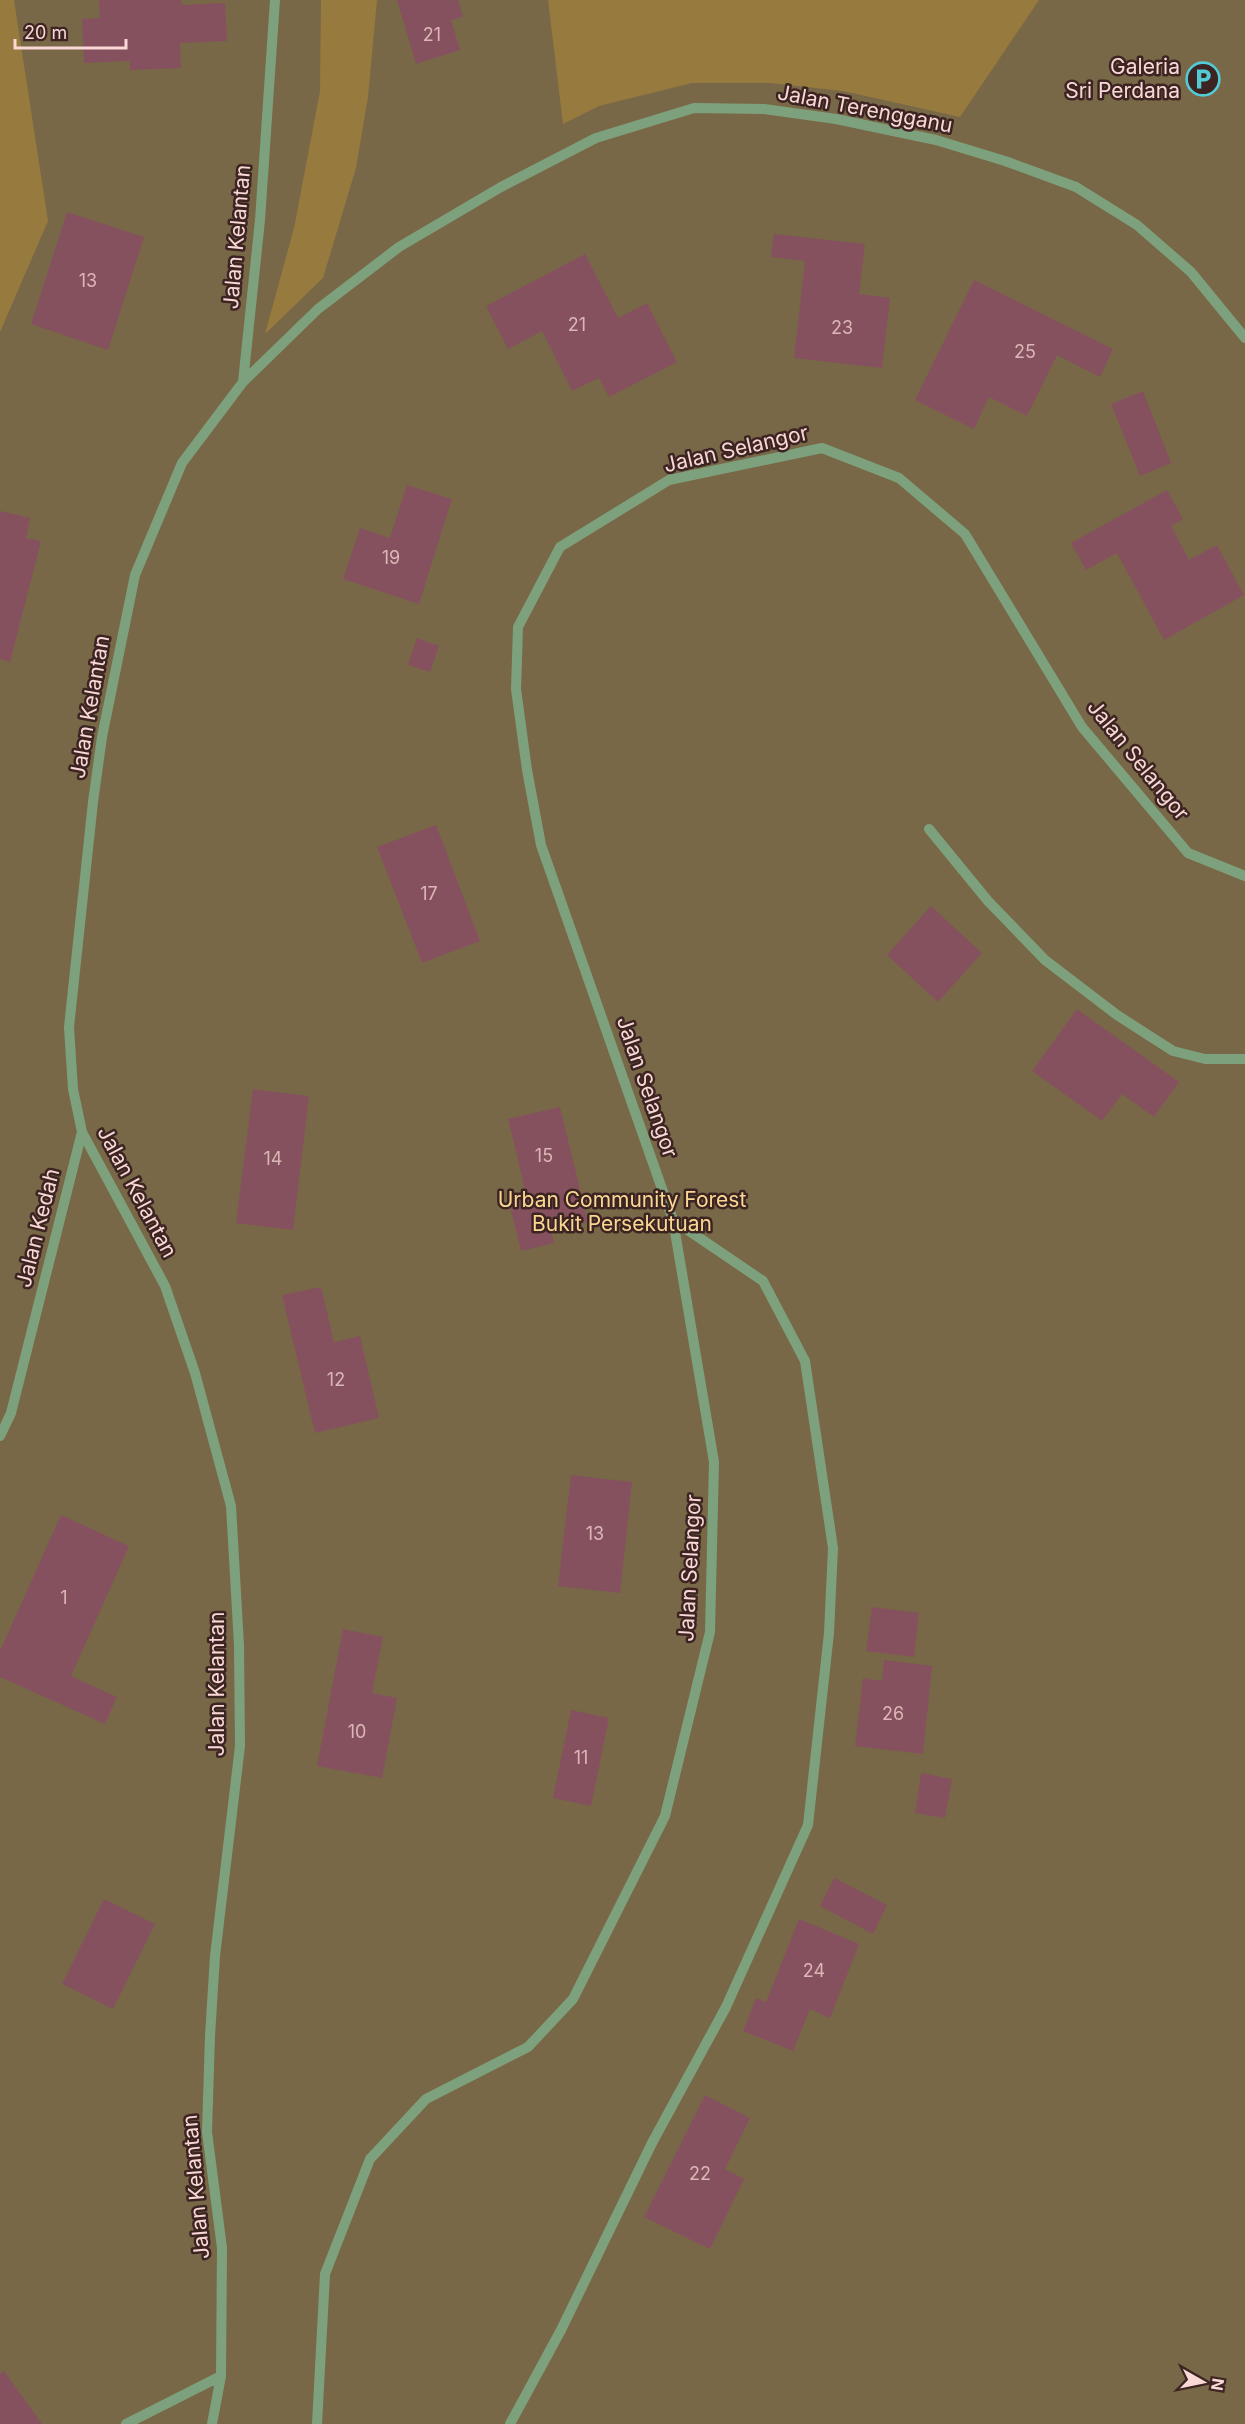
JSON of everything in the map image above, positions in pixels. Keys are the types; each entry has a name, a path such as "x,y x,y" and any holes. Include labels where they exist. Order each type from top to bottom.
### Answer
{"street":[{"path":"266,0 273,35"},
{"name":"Jalan Kelantan","path":"212,2424 221,2376 222,2248 207,2132 215,1956 240,1746 239,1645 231,1506 195,1373 165,1286 82,1132 73,1089 69,1027 94,791 135,575 182,464 243,382 260,220 275,0"},
{"name":"Jalan Terengganu","path":"243,382 318,309 399,247 501,187 596,138 694,108 764,109 836,119 936,140 1005,161 1076,187 1137,225 1191,272 1245,338"},
{"name":"Jalan Selangor","path":"317,2424 325,2274 370,2159 426,2099 528,2047 573,1999 665,1816 710,1632 714,1473 673,1220 541,845 527,770 516,689 518,627 560,547 669,480 822,448 898,478 965,534 1082,727 1188,853 1245,876"},
{"path":"930,829 988,901 1045,960 1117,1015 1173,1051 1205,1059 1245,1059"},
{"name":"Jalan Kedah","path":"0,1437 11,1413 82,1132"},
{"path":"510,2424 561,2330 652,2143 726,2007 808,1825 829,1633 833,1548 805,1361 763,1281 673,1220"},
{"path":"126,2424 221,2376"}],"green space":[{"name":"Urban Community Forest Bukit Persekutuan","path":"0,0 1245,0 1245,2424 0,2424"}],"shaded area":[{"path":"0,0 14,0 48,221 0,332"},
{"path":"321,0 377,0 368,97 356,168 323,278 265,334 294,228 320,91"},
{"path":"548,0 1039,0 960,117 843,91 770,83 692,83 599,106 563,124"}],"building":[{"path":"99,0 181,0 182,5 225,3 227,41 180,43 181,68 130,70 130,61 84,63 82,19 100,18"},
{"path":"397,0 458,0 463,17 451,20 460,50 416,64"},
{"path":"67,212 144,237 108,350 31,324"},
{"path":"774,234 865,244 859,294 890,298 882,368 794,358 805,261 771,257"},
{"path":"585,254 618,318 647,303 677,362 609,397 599,378 572,391 542,331 508,349 486,306"},
{"path":"974,280 1113,349 1100,377 1057,355 1027,416 989,397 974,429 915,400"},
{"path":"1143,391 1171,463 1140,476 1111,404"},
{"path":"407,485 452,499 419,604 343,579 360,528 390,538"},
{"path":"1167,490 1183,519 1171,526 1189,560 1217,545 1244,595 1164,640 1117,553 1086,570 1071,543"},
{"path":"0,511 30,518 26,538 41,541 10,662 0,659"},
{"path":"417,638 439,646 430,672 408,665"},
{"path":"436,825 480,941 422,963 377,847"},
{"path":"931,906 982,953 938,1002 887,955"},
{"path":"1077,1009 1179,1082 1154,1117 1122,1094 1102,1121 1032,1071"},
{"path":"253,1089 309,1096 293,1230 236,1223"},
{"path":"560,1107 588,1222 551,1231 554,1243 521,1251 508,1198 526,1193 508,1119"},
{"path":"321,1287 334,1342 360,1336 379,1418 315,1433 282,1295"},
{"path":"571,1475 632,1482 620,1593 558,1586"},
{"path":"61,1515 129,1546 71,1676 117,1697 105,1724 0,1677 0,1651"},
{"path":"872,1607 919,1613 914,1657 866,1651"},
{"path":"343,1629 383,1637 372,1693 397,1698 382,1778 317,1766"},
{"path":"884,1660 932,1666 923,1754 855,1746 863,1678 882,1681"},
{"path":"571,1710 609,1718 591,1806 553,1798"},
{"path":"921,1773 952,1779 945,1818 915,1813"},
{"path":"834,1878 887,1905 873,1934 820,1906"},
{"path":"104,1899 155,1924 113,2009 62,1984"},
{"path":"799,1919 859,1944 830,2018 810,2009 793,2051 743,2031 756,1998 766,2002"},
{"path":"705,2095 750,2118 725,2169 744,2179 710,2249 644,2217"},
{"path":"4,2371 42,2424 0,2424 0,2374"}],"place":[{"name":"Galeria Sri Perdana","path":"1203,79"}]}
